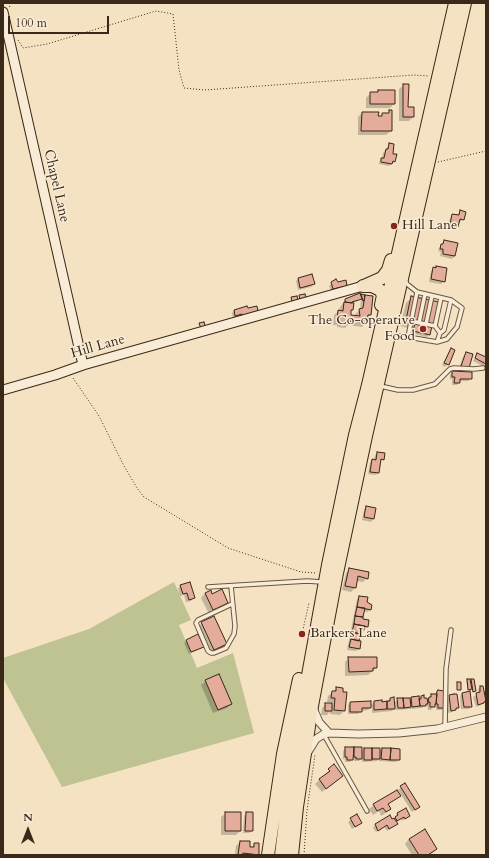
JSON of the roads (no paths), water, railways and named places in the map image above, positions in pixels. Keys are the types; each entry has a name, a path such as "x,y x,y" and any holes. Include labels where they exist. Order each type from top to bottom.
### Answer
{"highway":[{"path":"299,855 312,706 373,386 412,196 455,3"},
{"path":"268,855 283,754 315,603 326,578 355,436 388,341 465,3"},
{"path":"363,286 382,278 388,270 412,196"},
{"path":"363,286 376,287 383,295 372,352 373,386"},
{"path":"281,855 315,603"},
{"path":"292,855 297,806 308,756"}],"street":[{"name":"Chapel Lane","path":"7,12 83,365"},
{"name":"Hill Lane","path":"3,390 83,365 363,286"},
{"path":"312,706 326,733"},
{"path":"308,756 316,739 326,733 358,734 399,732 444,727 486,717"}],"lane":[{"path":"388,341 398,336 437,342 447,338 457,327 462,308 451,300 417,292 407,284 402,276"},
{"path":"408,337 417,292"},
{"path":"419,323 425,294"},
{"path":"426,324 432,296"},
{"path":"435,326 441,298"},
{"path":"437,342 440,333 444,330 451,300"},
{"path":"411,321 435,326 440,333"},
{"path":"373,386 398,390 414,390 435,384 450,369 483,368"},
{"path":"208,586 307,581 326,578"},
{"path":"231,586 235,626 234,634 226,648 214,654 211,653 208,651 196,623 198,620 232,604"},
{"path":"444,727 446,669 451,630"},
{"path":"326,733 367,811"}],"place":[{"name":"Hill Lane","path":"394,226"},
{"name":"The Co-operative Food","path":"423,329"},
{"name":"Barkers Lane","path":"302,634"}]}
